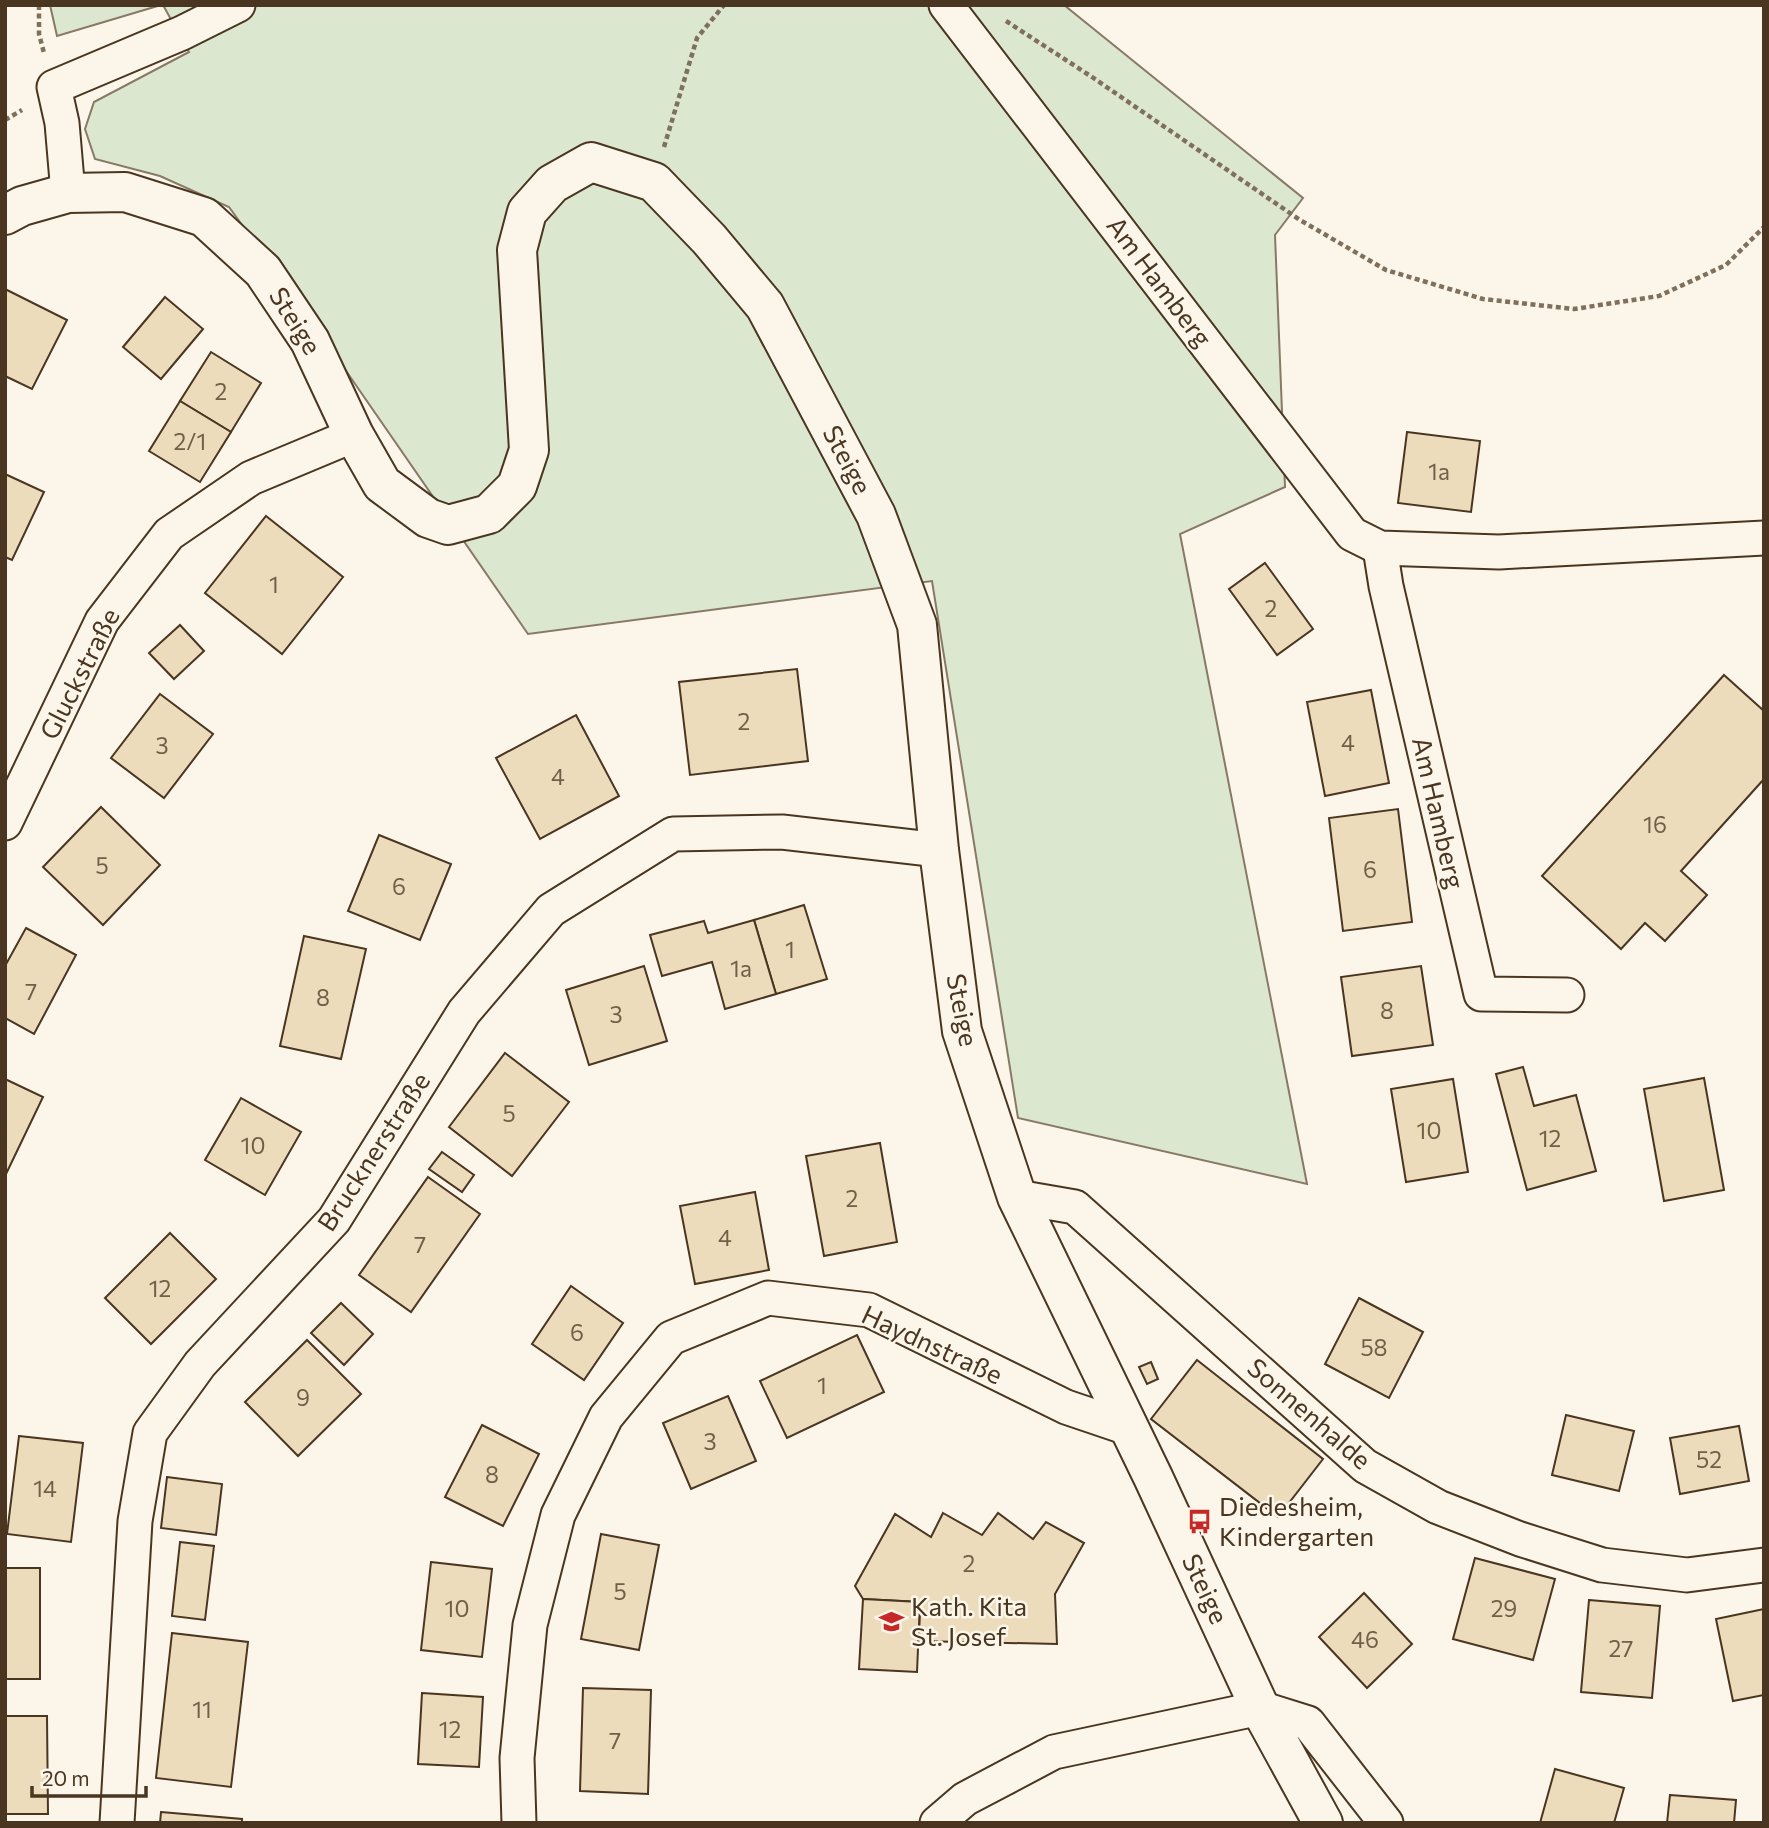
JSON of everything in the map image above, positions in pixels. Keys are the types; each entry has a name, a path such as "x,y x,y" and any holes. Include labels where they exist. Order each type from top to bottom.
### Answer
{"street":[{"path":"68,193 62,123 54,87 182,33 238,5"},
{"name":"Am Hamberg","path":"946,5 1352,534 1380,548 1499,552 1764,538"},
{"name":"Steige","path":"5,215 22,206 68,193 125,192 204,217 263,271 310,341 354,435 383,484 428,518 448,525 489,514 517,486 529,450 517,250 527,212 552,184 591,162 654,182 709,239 765,306 876,515 917,625 939,850 962,1031 1017,1197 1206,1589 1260,1708 1323,1823"},
{"name":"Gluckstraße","path":"5,823 102,621 169,534 251,478 354,435"},
{"name":"Am Hamberg","path":"1380,548 1386,586 1481,994 1567,995"},
{"name":"Brucknerstraße","path":"117,1823 135,1521 150,1433 200,1364 334,1220 464,1012 551,910 673,834 782,832 939,850"},
{"name":"Sonnenhalde","path":"1017,1197 1075,1207 1365,1466 1438,1507 1520,1539 1602,1565 1687,1575 1764,1565"},
{"name":"Haydnstraße","path":"519,1823 517,1758 530,1625 558,1515 606,1417 671,1338 768,1298 869,1310 1066,1407 1128,1428"},
{"path":"937,1823 965,1798 1054,1752 1260,1708 1308,1723 1386,1823"}],"path":[{"path":"39,5 39,34 54,87"},
{"path":"654,182 697,38 724,5"},
{"path":"1004,20 1300,220 1386,270 1483,299 1574,309 1659,296 1726,265 1764,227"}],"green space":[{"path":"50,5 161,5 57,36"},
{"path":"163,5 1064,5 1303,198 1275,235 1285,487 1180,534 1307,1184 1018,1118 932,581 528,634 306,313 229,207 160,176 95,159 85,129 94,102 189,52"}],"building":[{"path":"5,289 67,320 32,389 5,376"},
{"path":"165,297 203,329 161,379 123,347"},
{"path":"211,352 261,383 231,432 180,401"},
{"path":"180,401 231,432 200,482 149,451"},
{"path":"1407,432 1480,441 1471,512 1398,503"},
{"path":"5,474 44,492 12,560 5,557"},
{"path":"266,516 343,577 282,654 205,593"},
{"path":"1265,563 1313,629 1277,655 1229,589"},
{"path":"180,625 204,651 174,679 149,653"},
{"path":"797,669 808,761 690,775 679,682"},
{"path":"1724,675 1764,711 1764,779 1681,871 1707,895 1665,941 1645,923 1621,949 1542,876"},
{"path":"1371,690 1389,783 1325,796 1307,702"},
{"path":"160,694 213,734 164,798 111,758"},
{"path":"576,715 619,796 540,839 496,758"},
{"path":"101,807 160,865 103,925 43,867"},
{"path":"1398,809 1412,922 1343,931 1329,818"},
{"path":"379,835 451,864 420,940 348,911"},
{"path":"804,905 827,979 776,994 754,920"},
{"path":"754,920 776,994 725,1009 712,962 662,976 650,935 704,921 708,933"},
{"path":"26,928 76,955 34,1034 5,1018 5,966"},
{"path":"304,936 366,949 341,1059 280,1046"},
{"path":"644,966 667,1041 589,1065 566,990"},
{"path":"1421,966 1433,1045 1352,1056 1341,977"},
{"path":"505,1053 569,1102 512,1176 449,1127"},
{"path":"1523,1067 1534,1106 1576,1095 1596,1171 1527,1190 1496,1074"},
{"path":"1704,1078 1724,1190 1664,1201 1644,1089"},
{"path":"5,1079 43,1097 6,1174 5,1173"},
{"path":"1453,1079 1468,1172 1406,1182 1391,1089"},
{"path":"241,1098 301,1132 265,1195 205,1160"},
{"path":"880,1143 897,1242 824,1256 806,1156"},
{"path":"442,1152 474,1175 462,1192 429,1169"},
{"path":"428,1177 480,1214 411,1312 359,1275"},
{"path":"755,1192 769,1270 695,1284 680,1206"},
{"path":"170,1233 216,1279 151,1344 105,1298"},
{"path":"571,1286 623,1323 584,1380 532,1344"},
{"path":"1359,1298 1423,1332 1389,1398 1325,1364"},
{"path":"341,1303 373,1334 344,1365 311,1333"},
{"path":"857,1335 884,1392 787,1438 760,1381"},
{"path":"307,1340 361,1394 298,1456 245,1402"},
{"path":"1197,1360 1323,1459 1278,1517 1151,1419"},
{"path":"1151,1362 1158,1379 1147,1384 1139,1367"},
{"path":"728,1396 756,1461 691,1489 663,1423"},
{"path":"1566,1415 1634,1431 1619,1491 1552,1475"},
{"path":"482,1425 539,1454 503,1526 445,1497"},
{"path":"1739,1426 1749,1481 1680,1494 1670,1438"},
{"path":"19,1436 83,1443 71,1542 7,1534"},
{"path":"167,1477 222,1484 216,1535 161,1528"},
{"path":"943,1513 982,1535 998,1513 1033,1539 1046,1522 1084,1543 1055,1594 1057,1644 919,1641 920,1602 863,1599 855,1586 895,1514 931,1537"},
{"path":"601,1534 659,1545 639,1650 581,1639"},
{"path":"180,1542 214,1546 205,1620 172,1616"},
{"path":"1475,1558 1555,1579 1533,1660 1453,1639"},
{"path":"431,1562 492,1569 482,1657 421,1650"},
{"path":"5,1568 40,1568 40,1679 5,1679"},
{"path":"1364,1593 1412,1644 1367,1688 1319,1637"},
{"name":"Kath. Kita St. Josef","path":"863,1599 920,1602 917,1672 859,1669"},
{"path":"1589,1600 1660,1606 1652,1698 1581,1692"},
{"path":"1764,1609 1764,1695 1733,1701 1716,1619"},
{"path":"172,1633 248,1642 231,1787 156,1778"},
{"path":"583,1688 651,1690 648,1794 580,1791"},
{"path":"422,1693 483,1697 479,1767 418,1764"},
{"path":"5,1716 47,1716 48,1814 5,1814"},
{"path":"1555,1769 1624,1788 1614,1823 1540,1823"},
{"path":"1670,1795 1736,1800 1734,1823 1667,1823"},
{"path":"161,1812 242,1819 242,1823 160,1823"}],"place":[{"name":"Diedesheim, Kindergarten","path":"1199,1522"},
{"name":"Kath. Kita St. Josef","path":"891,1622"}]}
